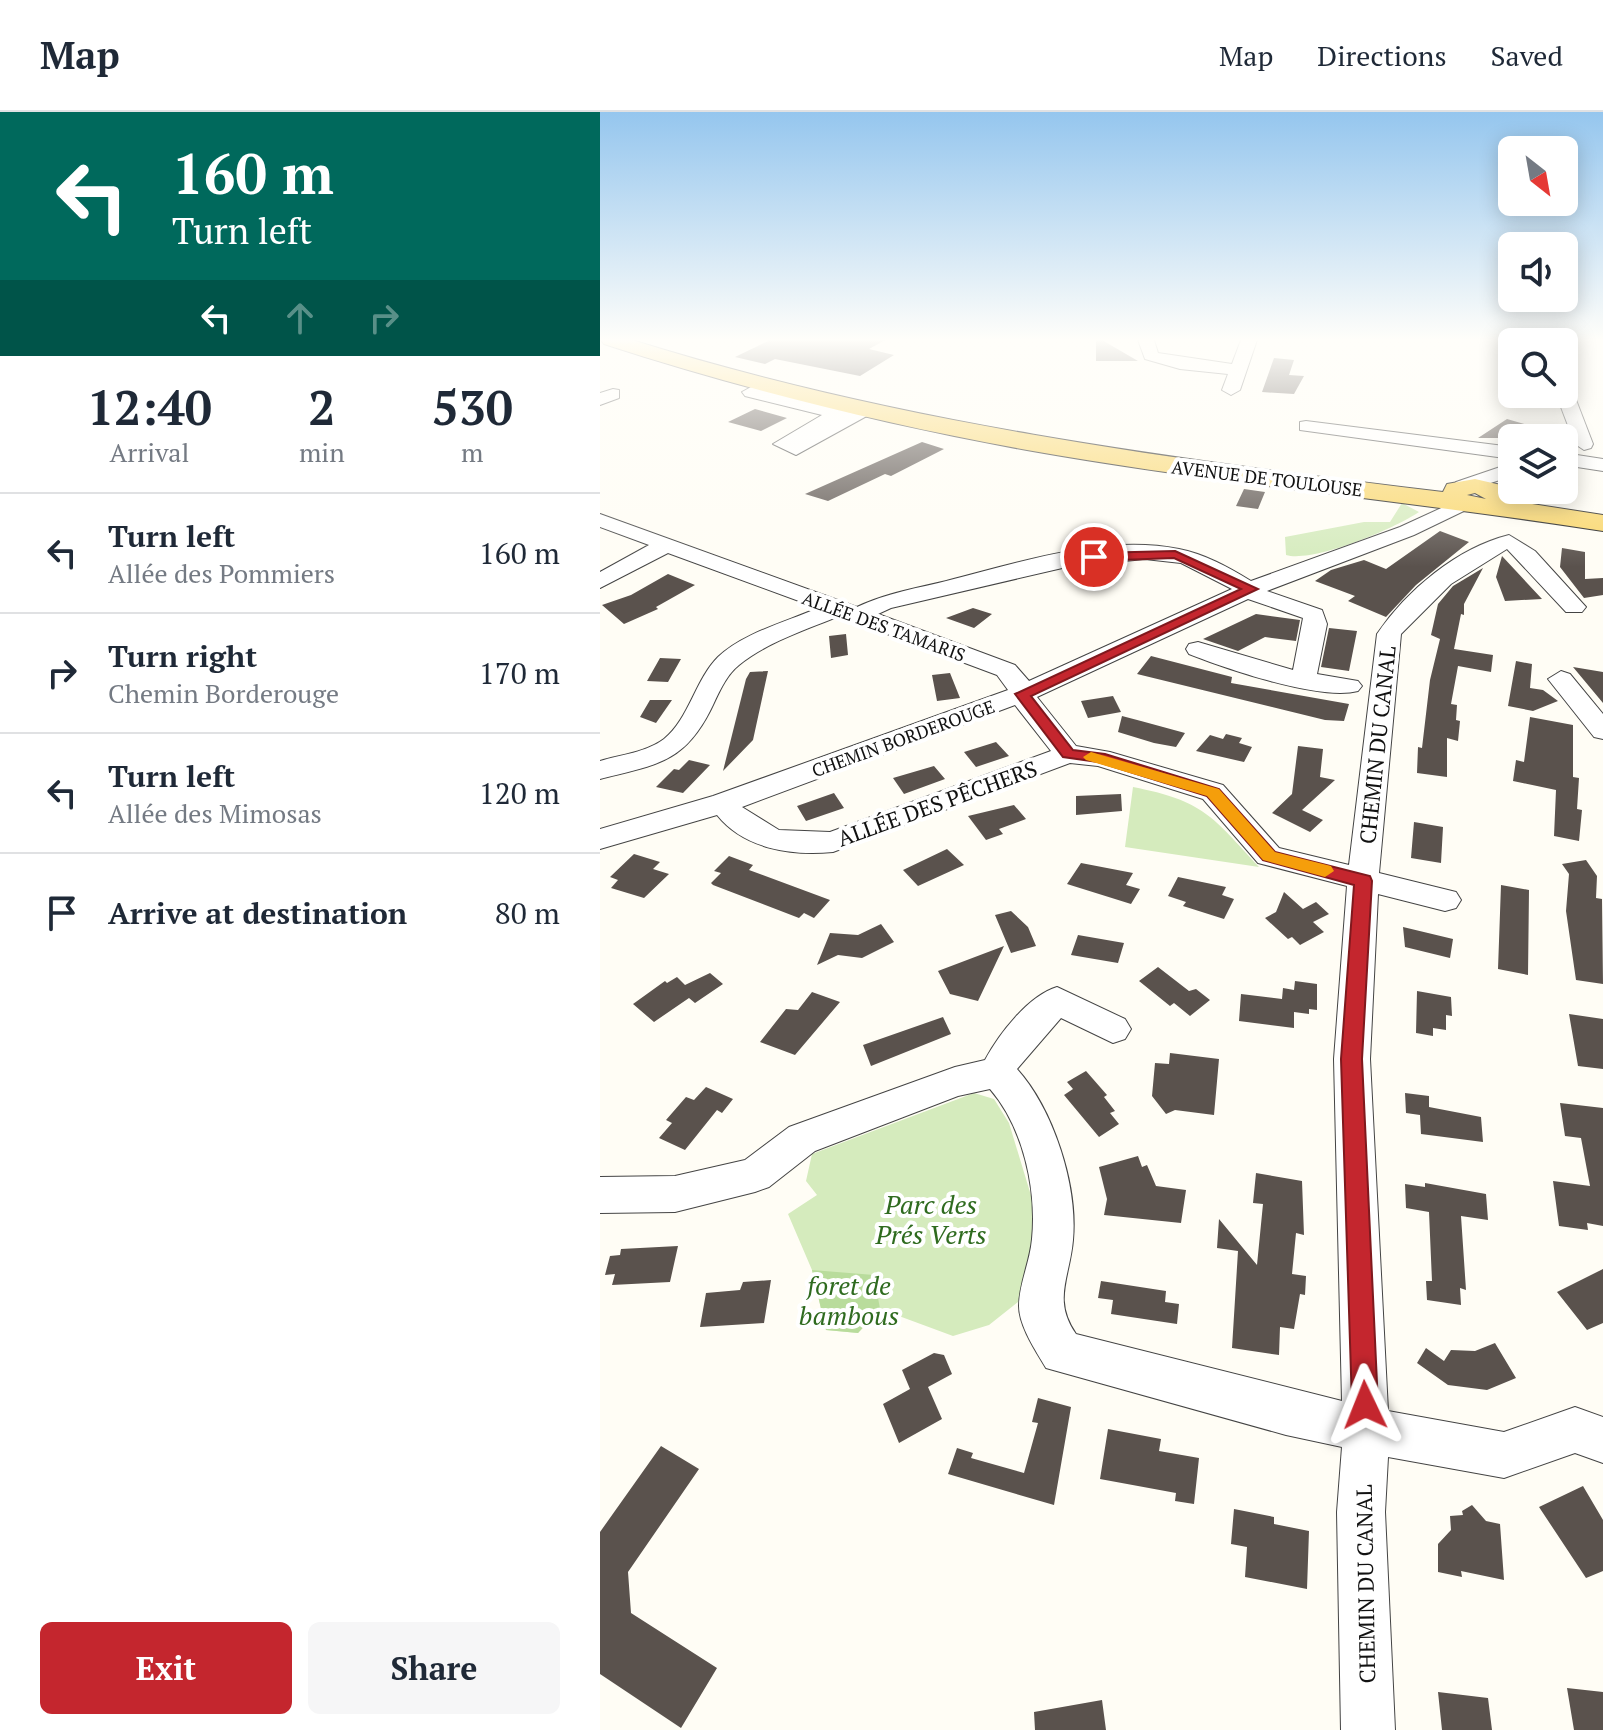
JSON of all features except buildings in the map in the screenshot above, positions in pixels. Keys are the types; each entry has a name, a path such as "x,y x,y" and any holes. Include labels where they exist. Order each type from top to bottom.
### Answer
{"main road":[{"name":"AVENUE DE TOULOUSE","path":"891,416 1111,458 1461,494"},
{"name":"AVENUE DE TOULOUSE","path":"932,416 999,430 1112,448 1461,494"},
{"path":"1461,494 1498,489"},
{"path":"1578,503 1603,509"},
{"path":"1552,504 1603,523"}],"street":[{"path":"1574,416 1584,444"},
{"path":"1577,422 1603,436"},
{"path":"1306,426 1498,451"},
{"path":"1578,446 1603,436"},
{"path":"1578,461 1603,465"},
{"name":"CHEMIN BORDEROUGE","path":"600,839 723,803 1022,694 1251,589 1407,531 1461,494 1498,489"},
{"name":"ALLÉE DES TAMARIS","path":"600,520 1006,670 1068,754"},
{"name":"CHEMIN DU CANAL","path":"1368,1730 1361,1512 1366,1431 1352,1059 1363,881 1389,634 1401,614 1486,548 1509,541 1525,552 1561,599 1574,607"},
{"path":"600,581 666,545"},
{"path":"600,770 672,746 685,733 715,676 729,660 758,642 846,612 1071,561 1118,554 1175,554 1251,589 1267,600 1304,609 1314,615 1315,624 1303,680"},
{"path":"1198,649 1239,667 1349,686"},
{"path":"1561,679 1603,731"},
{"path":"1068,754 1100,758 1213,792 1269,856 1445,900"},
{"name":"ALLÉE DES PÊCHERS","path":"723,803 736,822 806,846 833,842 1068,754"},
{"path":"600,1195 675,1194 755,1175 802,1139 955,1082 997,1072 1009,1049 1057,1000 1113,1029"},
{"path":"997,1072 1021,1099 1051,1181 1053,1239 1040,1308 1049,1333 1062,1352 1366,1431 1504,1455 1575,1430 1603,1440"}],"green space":[{"path":"1402,503 1419,512 1373,535 1333,549 1315,554 1286,555 1285,537 1364,522 1390,522"},
{"path":"1133,787 1176,798 1205,813 1259,867 1125,847"},
{"name":"Parc des Prés Verts","path":"974,1093 994,1099 1009,1123 1033,1202 1036,1243 1018,1302 989,1325 953,1336 880,1309 858,1333 826,1330 812,1270 788,1214 817,1195 806,1181 812,1154"},
{"name":"foret de bambous","path":"812,1270 874,1275 880,1309 858,1333 826,1330"}],"slow traffic":[{"path":"1091,757 1213,792 1269,856 1325,871"}],"route":[{"path":"1094,557 1175,554 1201,563 1251,589 1022,694 1068,754 1100,758 1213,792 1269,856 1363,881 1352,1059 1365,1405"}]}
